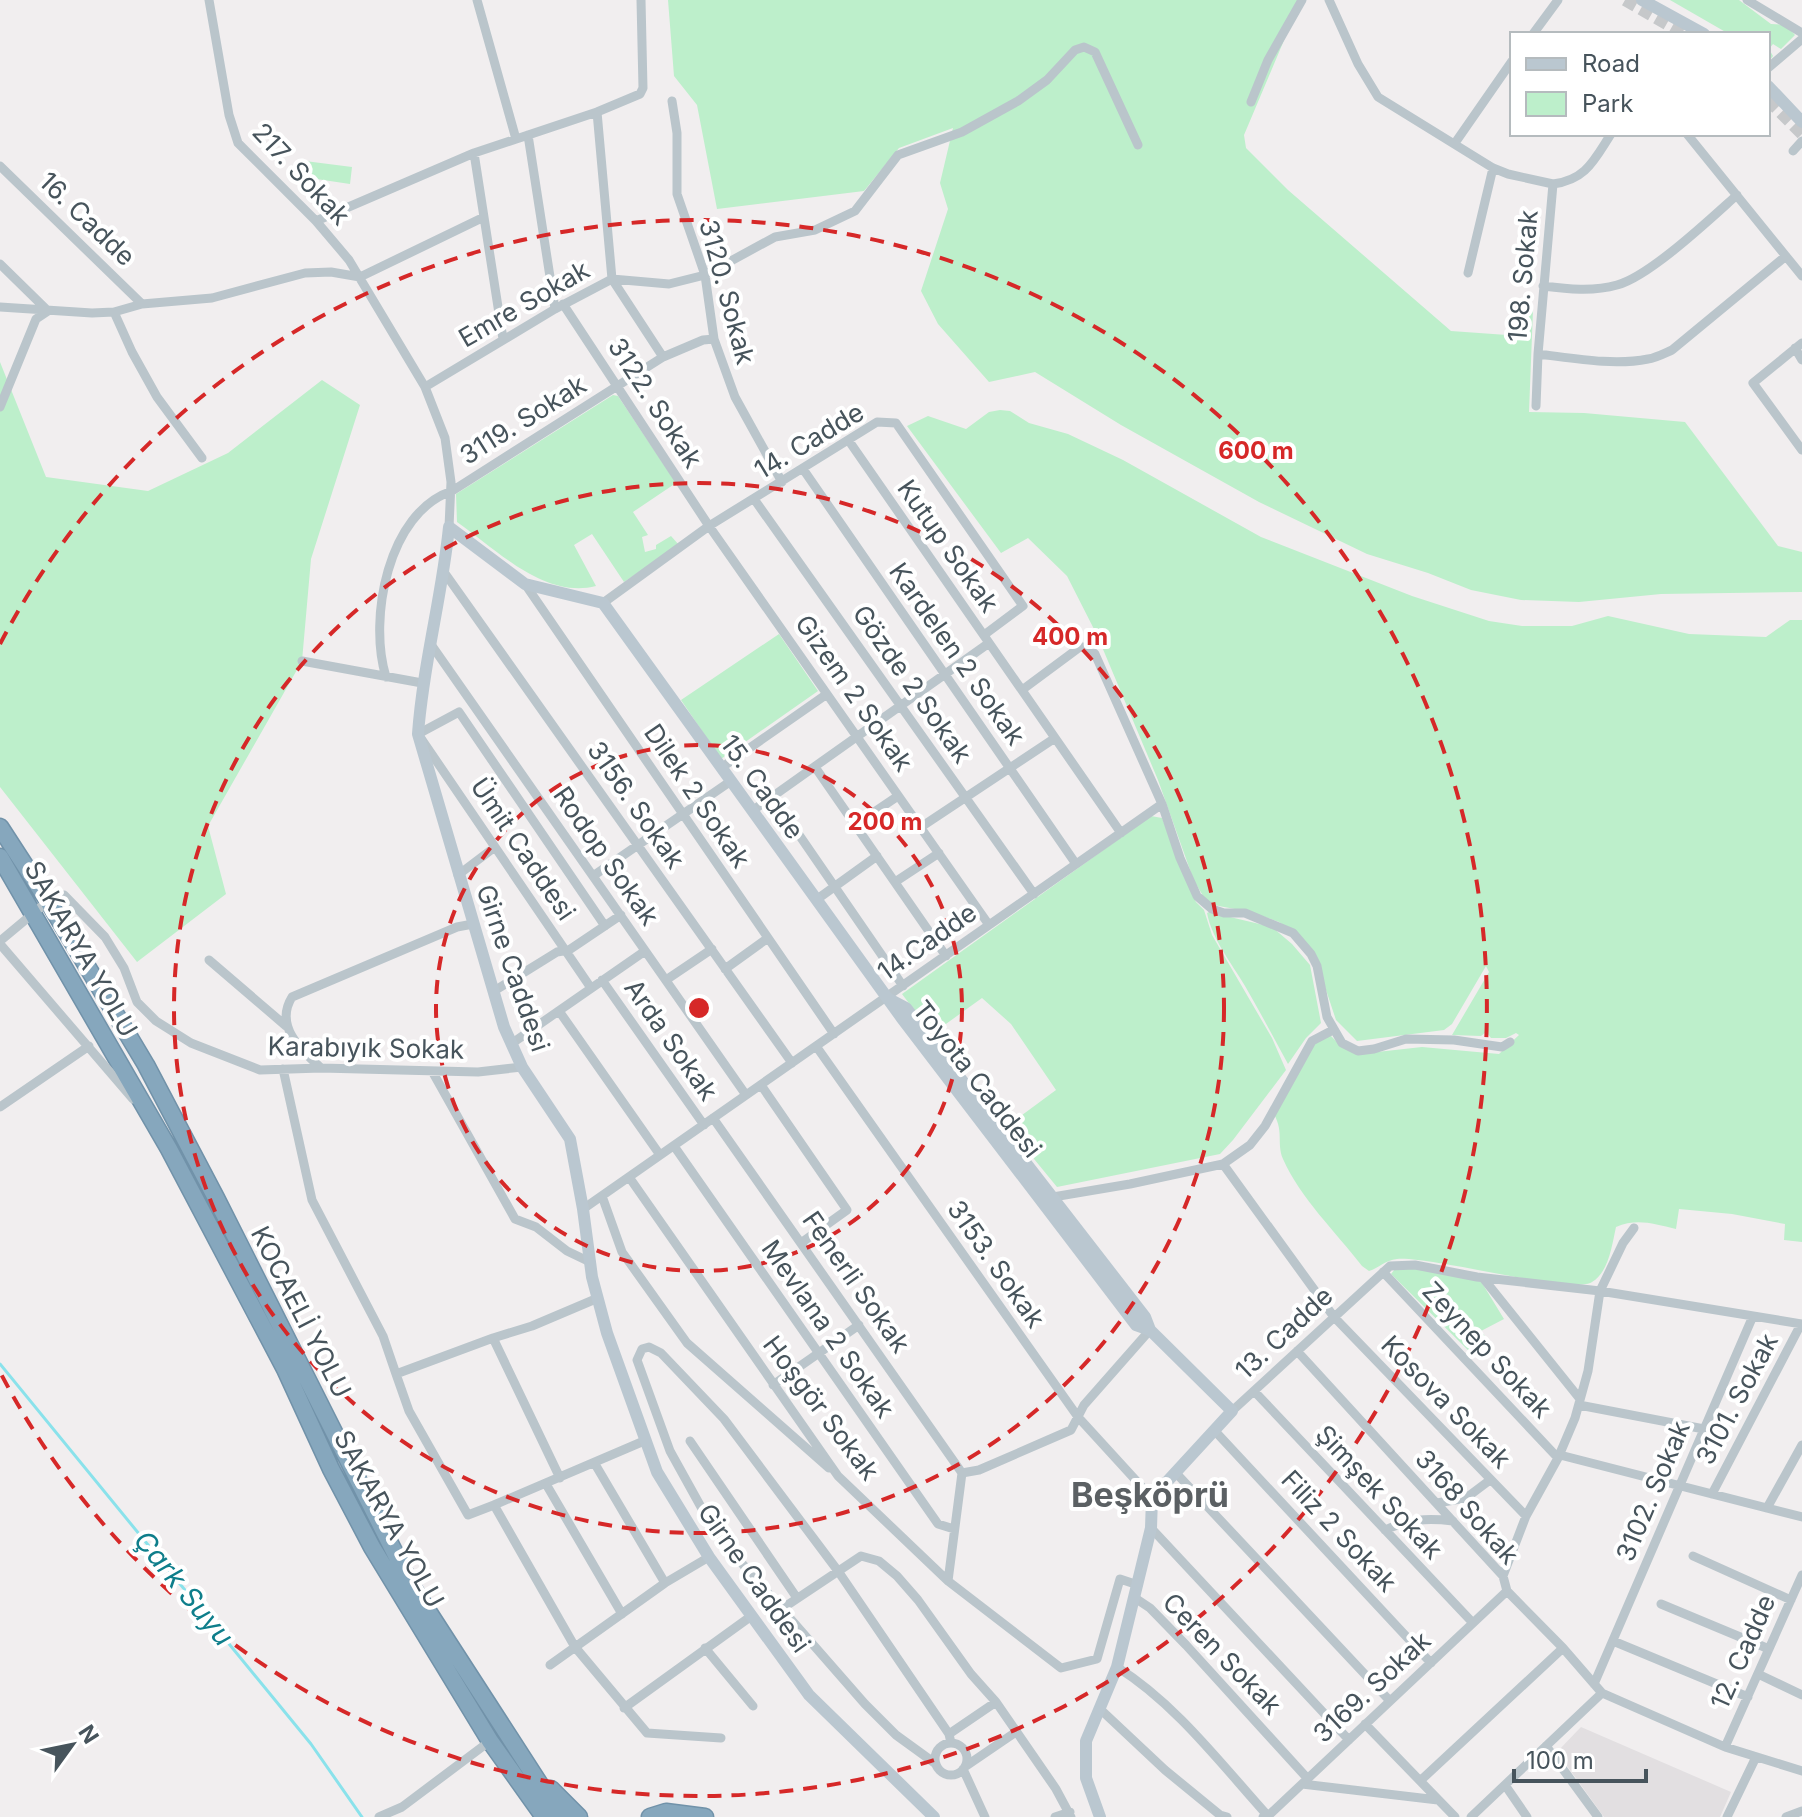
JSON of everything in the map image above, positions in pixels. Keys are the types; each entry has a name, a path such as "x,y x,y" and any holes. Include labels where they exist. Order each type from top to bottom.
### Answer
{"highway":[{"name":"KOCAELİ YOLU","path":"0,827 146,1065 411,1585 561,1817"},
{"name":"SAKARYA YOLU","path":"0,857 154,1122 285,1369 331,1469 372,1547 490,1741 544,1817"},
{"path":"466,1670 553,1791 579,1817"},
{"path":"517,1781 538,1817"},
{"path":"650,1817 666,1812 705,1817"}],"street":[{"name":"217. Sokak","path":"209,0 229,115 238,143 316,221 360,277"},
{"path":"477,0 516,139"},
{"path":"316,221 474,153 634,98 643,88 641,0"},
{"path":"1251,102 1268,60 1302,0"},
{"path":"1329,0 1358,64 1378,97 1493,168 1553,184"},
{"path":"1534,32 1558,0"},
{"path":"1642,0 1700,32"},
{"path":"1747,0 1802,33"},
{"path":"1770,66 1802,39"},
{"name":"Emre Sokak","path":"425,387 559,306 612,279 669,284 705,275 775,237 815,230 855,211 898,155 962,132 1018,101 1047,80 1075,50 1084,47 1095,52 1138,145"},
{"path":"1455,143 1510,66"},
{"path":"1770,88 1802,122"},
{"name":"3120. Sokak","path":"672,101 677,133 677,194 705,275 714,339 735,397 782,482"},
{"path":"597,112 612,279 663,357"},
{"path":"528,135 559,306"},
{"name":"198. Sokak","path":"1536,406 1553,184 1568,182 1582,174 1609,136"},
{"path":"1689,136 1802,276"},
{"path":"1793,151 1802,141"},
{"path":"474,153 503,339"},
{"path":"1468,273 1493,168"},
{"name":"16. Cadde","path":"2,171 142,304"},
{"path":"1543,286 1572,290 1619,285 1653,264 1737,195"},
{"path":"0,307 114,312 142,304 212,298 305,273 331,272 360,277 484,217"},
{"path":"1538,354 1622,361 1648,360 1672,350 1786,256"},
{"path":"0,264 48,311"},
{"name":"Girne Caddesi","path":"360,277 425,387 445,438 452,491 444,572 422,683 418,734 511,1044 522,1067 570,1139 598,1298 644,1441 657,1472 709,1557 809,1695 934,1817"},
{"name":"3122. Sokak","path":"559,306 618,387 709,526"},
{"path":"0,407 36,319 48,311"},
{"path":"114,312 157,397 202,458"},
{"name":"3119. Sokak","path":"386,677 379,649 378,627 382,594 392,556 420,513 436,496 452,491 663,357 703,340 714,339"},
{"path":"1802,360 1798,346 1753,383 1802,450"},
{"name":"14. Cadde","path":"603,603 709,526 877,422 896,423 1023,606 986,639"},
{"name":"Kutup Sokak","path":"849,441 1121,833"},
{"name":"Kardelen 2 Sokak","path":"803,469 1076,864"},
{"name":"Gözde 2 Sokak","path":"754,499 1034,894"},
{"name":"Gizem 2 Sokak","path":"709,526 989,925"},
{"path":"449,527 525,584 603,603"},
{"name":"3156. Sokak","path":"444,572 792,1063"},
{"name":"Dilek 2 Sokak","path":"525,584 834,1034"},
{"name":"15. Cadde","path":"603,603 886,997"},
{"path":"752,811 945,675 986,639"},
{"name":"Rodop Sokak","path":"430,643 746,1095"},
{"path":"1022,690 1080,647 1087,647 1095,654 1162,804 1197,896 1212,909 1224,913 1245,913 1293,933 1311,954 1320,976 1327,1017 1342,1043 1358,1051 1406,1039 1454,1040 1502,1047 1510,1042"},
{"path":"302,661 422,683"},
{"path":"721,768 827,694"},
{"path":"418,734 459,712 605,926"},
{"name":"Ümit Caddesi","path":"418,734 591,988"},
{"path":"921,827 1055,738"},
{"path":"815,767 946,956"},
{"path":"593,876 731,781"},
{"path":"855,825 898,796"},
{"path":"773,797 903,986"},
{"name":"14.Cadde","path":"583,1209 1162,804"},
{"path":"458,875 495,847"},
{"path":"895,882 939,853"},
{"path":"816,900 877,856"},
{"name":"Karabıyık Sokak","path":"48,901 64,895 105,937 124,968 137,1002 156,1021 191,1043 260,1070 321,1068 478,1072 522,1067"},
{"path":"48,901 0,942 154,1122"},
{"path":"494,991 557,952 569,950 621,915"},
{"path":"286,1026 286,1007 292,997 457,927 473,924"},
{"path":"725,969 768,938"},
{"path":"666,980 712,949"},
{"path":"511,1044 645,951"},
{"path":"209,960 286,1026 299,1047 321,1068"},
{"name":"Arda Sokak","path":"602,980 704,1125"},
{"name":"Toyota Caddesi","path":"886,997 1049,1200 1136,1325 1150,1330 1232,1411"},
{"path":"559,1011 660,1155"},
{"path":"1049,1200 1223,1164 1250,1145 1265,1126 1312,1041 1333,1030"},
{"path":"0,1107 89,1046"},
{"name":"3153. Sokak","path":"816,1046 1078,1417 1152,1498"},
{"path":"283,1069 312,1200 383,1336 409,1411 468,1515 644,1441"},
{"path":"432,1071 515,1219 536,1227 567,1251 590,1262"},
{"path":"761,1085 847,1210 801,1243"},
{"name":"Fenerli Sokak","path":"713,1118 962,1473"},
{"name":"Mevlana 2 Sokak","path":"674,1146 938,1524 954,1529"},
{"name":"Kosova Sokak","path":"1223,1164 1334,1317 1526,1516"},
{"name":"Hoşgör Sokak","path":"629,1177 838,1476 948,1581 1061,1668 1097,1659 1120,1579 1137,1591"},
{"path":"602,1196 626,1260 687,1343 838,1476"},
{"path":"1503,1576 1526,1516 1559,1456 1588,1371 1600,1291 1623,1243 1634,1228"},
{"path":"1383,1272 1390,1266 1415,1265 1483,1278 1600,1291 1802,1324"},
{"name":"13. Cadde","path":"1152,1498 1232,1411 1383,1272"},
{"name":"Zeynep Sokak","path":"1383,1272 1559,1456"},
{"path":"1483,1278 1579,1402 1704,1429"},
{"path":"396,1374 532,1326 598,1298"},
{"name":"3102. Sokak","path":"1594,1684 1753,1316"},
{"name":"3101. Sokak","path":"1712,1494 1802,1324"},
{"path":"773,1385 859,1325"},
{"path":"948,1581 962,1473 979,1470 1071,1430 1084,1405 1150,1330"},
{"path":"493,1338 560,1478"},
{"path":"985,1817 964,1768 967,1758 963,1749 950,1738 838,1571 709,1401 661,1353 649,1347 642,1349 637,1360 670,1451 706,1516 732,1552 865,1704 896,1735 947,1774 956,1774 964,1768 1016,1732"},
{"name":"3168 Sokak","path":"1297,1351 1503,1576 1507,1591 1602,1693"},
{"name":"Şimşek Sokak","path":"1254,1391 1473,1623"},
{"name":"Filiz 2 Sokak","path":"1214,1430 1431,1663"},
{"path":"690,1441 797,1598"},
{"path":"1767,1508 1802,1445"},
{"path":"1559,1456 1802,1517"},
{"path":"595,1464 665,1583"},
{"path":"1175,1472 1390,1701"},
{"path":"1437,1503 1466,1498 1490,1480"},
{"path":"546,1484 622,1614"},
{"path":"1100,1817 1086,1778 1086,1741 1117,1667 1151,1528 1152,1498"},
{"path":"494,1505 575,1647 647,1733 721,1738"},
{"path":"1385,1530 1407,1521 1427,1518 1453,1521"},
{"path":"1151,1528 1349,1740"},
{"path":"783,1608 861,1556 879,1561 918,1600 971,1674 996,1702 1070,1815 1055,1817"},
{"path":"1693,1556 1791,1600"},
{"path":"550,1665 665,1583 709,1557"},
{"name":"12. Cadde","path":"1725,1747 1802,1575"},
{"name":"Ceren Sokak","path":"1137,1591 1305,1781"},
{"name":"3169. Sokak","path":"1266,1816 1507,1591"},
{"path":"1661,1604 1769,1649"},
{"path":"624,1708 750,1617"},
{"path":"1613,1641 1748,1697"},
{"path":"705,1648 753,1706"},
{"path":"1420,1781 1563,1648"},
{"path":"1117,1667 1142,1683 1198,1739 1266,1816"},
{"path":"1758,1674 1802,1695"},
{"path":"1471,1817 1602,1693 1725,1747 1802,1771"},
{"path":"936,1764 938,1749 996,1702"},
{"path":"1100,1709 1165,1770 1220,1815 1227,1817"},
{"path":"1365,1724 1455,1817"},
{"path":"379,1817 392,1813 490,1741"},
{"path":"1546,1746 1598,1817"},
{"path":"1727,1817 1756,1757"},
{"path":"1305,1781 1438,1800"},
{"path":"1505,1785 1527,1817"},
{"path":"1786,1817 1802,1811"}],"shaded area":[{"path":"1581,1727 1731,1792 1720,1817 1604,1817 1557,1752"}],"green space":[{"path":"668,0 1301,0 1244,135 1246,148 1288,190 1451,331 1507,335 1533,310 1529,412 1584,413 1685,422 1778,546 1802,552 1802,592 1661,594 1579,602 1521,600 1471,590 1367,554 1259,502 1121,425 1035,372 989,382 938,324 921,291 948,209 940,183 953,128 899,148 864,191 717,209 697,105 674,76"},
{"path":"1670,0 1739,0 1771,24 1786,25 1795,35 1781,49 1773,44 1770,48 1770,32 1726,32"},
{"path":"305,161 352,167 350,184 303,177"},
{"path":"0,362 46,477 148,491 228,453 322,380 360,405 311,559 302,661 208,826 226,894 137,962 0,787"},
{"path":"613,395 618,396 676,483 633,512 648,535 642,537 645,552 656,549 656,545 671,536 679,545 624,582 592,534 574,545 596,586 577,588 540,579 505,558 457,522 456,494"},
{"path":"1010,411 1029,423 1068,434 1123,460 1261,537 1412,596 1489,621 1522,626 1572,626 1608,616 1689,634 1766,637 1790,620 1802,620 1802,1242 1784,1240 1785,1224 1732,1214 1679,1209 1676,1229 1638,1222 1616,1227 1609,1258 1602,1272 1592,1282 1579,1285 1415,1260 1397,1259 1369,1271 1362,1266 1309,1201 1290,1174 1281,1153 1278,1125 1272,1111 1308,1044 1326,1031 1339,1044 1359,1054 1422,1047 1499,1054 1519,1035 1491,1038 1486,1032 1481,1036 1452,1035 1489,972 1486,966 1452,1024 1444,1030 1357,1041 1336,1020 1319,969 1293,932 1279,922 1251,912 1208,904 1194,881 1158,780 1097,635 1067,576 1028,538 1001,553 907,426 928,416 966,429 989,412"},
{"path":"779,634 818,691 721,759 681,700"},
{"path":"1151,816 1162,818 1189,887 1204,910 1212,935 1272,1038 1286,1070 1220,1154 1057,1187 1007,1126 1056,1090 1011,1024 982,998 932,1034 902,994"},
{"path":"1209,912 1272,927 1310,965 1321,1023 1288,1064 1218,942"},
{"path":"1416,1267 1479,1278 1504,1319 1481,1331 1488,1340 1473,1355 1391,1274 1395,1269"}],"waterway":[{"name":"Çark Suyu","path":"0,1364 311,1744 362,1817"}],"tunnel":[{"path":"1625,0 1681,32"},
{"path":"1770,102 1802,134"}],"district":[{"name":"Beşköprü","path":"1150,1495"}]}
